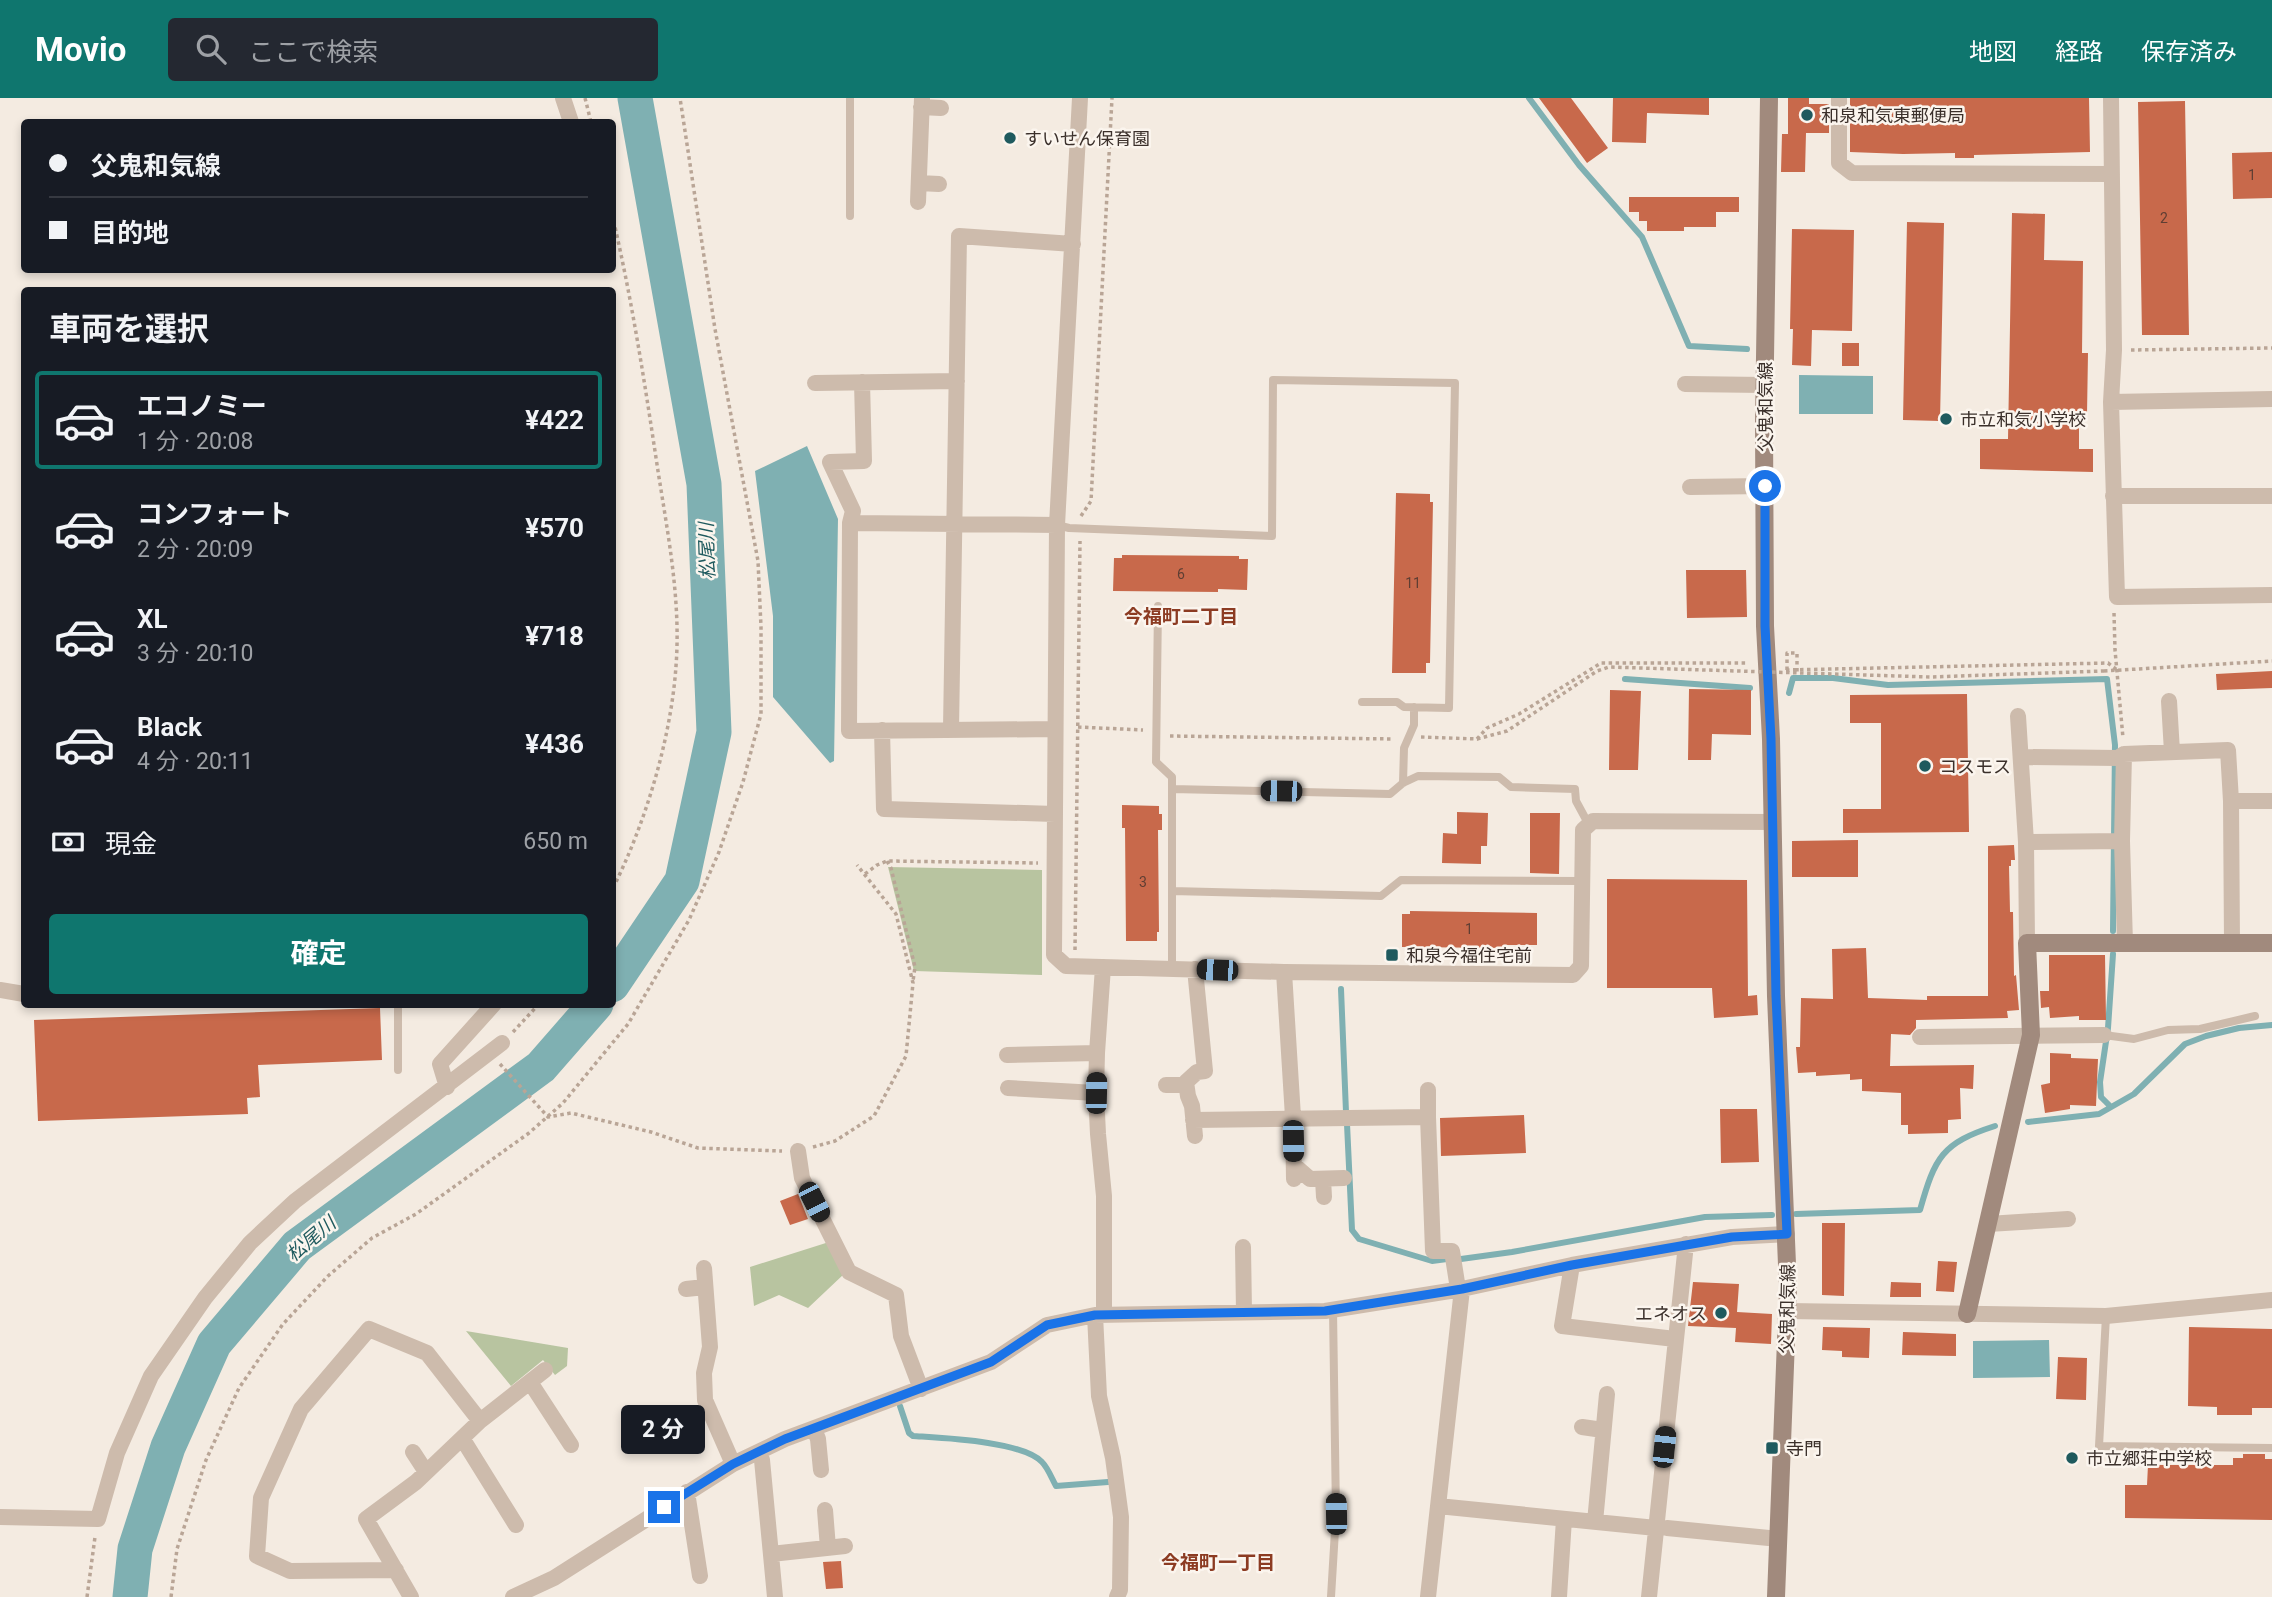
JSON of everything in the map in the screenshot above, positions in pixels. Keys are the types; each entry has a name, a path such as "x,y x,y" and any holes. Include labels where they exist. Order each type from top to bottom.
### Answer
{"main road":[{"name":"父鬼和気線","path":"1769,98 1765,486 1774,667 1772,822 1788,1311 1776,1597"},
{"path":"1967,1314 2031,1035 2028,943 2272,943"}],"street":[{"path":"563,98 570,119"},
{"path":"1080,98 1057,524 1054,955 1066,967 1573,975 1581,966 1583,830 1593,821 1772,822"},
{"path":"1839,98 1839,163 1852,173 2112,174"},
{"path":"2111,98 2114,351 2111,402 2117,597 2272,595"},
{"path":"918,202 921,102 941,108"},
{"path":"919,183 939,184"},
{"path":"951,729 959,236 1073,244"},
{"path":"815,383 957,381"},
{"path":"862,382 864,461 830,462 853,511 850,523 849,730 1055,729"},
{"path":"1685,384 1764,385"},
{"path":"2111,402 2272,399"},
{"path":"1690,487 1765,486"},
{"path":"2113,496 2272,496"},
{"path":"850,523 1057,524"},
{"path":"2169,701 2172,752"},
{"path":"2018,716 2026,842 2028,943"},
{"path":"882,730 884,809 1055,814"},
{"path":"2021,757 2118,757 2228,750 2232,943"},
{"path":"2118,757 2116,841 2125,944"},
{"path":"2231,801 2272,801"},
{"path":"2026,842 2116,841"},
{"path":"1103,967 1096,1093 1104,1196 1099,1396 1113,1458 1121,1517 1120,1590 1117,1597"},
{"path":"1195,969 1205,1071 1197,1072 1186,1082 1195,1136"},
{"path":"1284,972 1294,1172 1310,1179 1344,1178"},
{"path":"0,990 21,994"},
{"path":"447,1087 440,1064 498,1008"},
{"path":"1920,1037 2107,1035"},
{"path":"0,1517 97,1519 117,1453 151,1376 212,1288 250,1243 295,1201 496,1048"},
{"path":"1007,1055 1097,1053"},
{"path":"1166,1085 1186,1084"},
{"path":"1009,1088 1096,1093"},
{"path":"1428,1090 1433,1251 1452,1251 1460,1289 1428,1597"},
{"path":"1193,1119 1429,1116"},
{"path":"798,1151 802,1178 849,1272 896,1295 901,1336 921,1389"},
{"path":"1323,1179 1324,1197"},
{"path":"1989,1224 2068,1219"},
{"path":"513,1597 554,1578 733,1464 785,1439 991,1362 1047,1325 1099,1315 1333,1310 1460,1289 1686,1244 1732,1237 1787,1234"},
{"path":"1649,1597 1661,1528 1675,1339 1686,1244"},
{"path":"1243,1247 1244,1312"},
{"path":"1572,1265 1562,1326 1675,1339"},
{"path":"704,1268 710,1347 704,1373 705,1400 733,1464"},
{"path":"686,1289 705,1287"},
{"path":"1788,1311 2106,1317 2272,1300"},
{"path":"396,1570 290,1571 257,1556 261,1497 301,1409 369,1329 427,1353 480,1421"},
{"path":"691,1360 708,1359"},
{"path":"411,1597 366,1519 426,1472 480,1421 545,1370"},
{"path":"530,1382 571,1445"},
{"path":"1595,1522 1607,1394"},
{"path":"1582,1427 1603,1430"},
{"path":"814,1429 818,1439 821,1470"},
{"path":"462,1438 516,1525"},
{"path":"413,1452 426,1472"},
{"path":"759,1452 762,1460 775,1597"},
{"path":"687,1492 700,1576"},
{"path":"1438,1506 1779,1539"},
{"path":"824,1510 828,1548"},
{"path":"1559,1597 1564,1518"},
{"path":"771,1554 845,1546"}],"lane":[{"path":"850,98 850,216"},
{"path":"1057,524 1069,528 1272,536 1273,380 1455,383 1449,708 1404,707 1397,702 1362,702"},
{"path":"1158,607 1157,762 1172,777 1172,968"},
{"path":"1403,783 1404,748 1414,725 1414,707"},
{"path":"1172,789 1390,794 1403,783 1418,776 1499,777 1511,787 1575,789 1576,801 1589,825"},
{"path":"1172,891 1381,896 1401,880 1583,881"},
{"path":"398,1008 398,1070"},
{"path":"2107,1035 2134,1039 2168,1030 2200,1029 2255,1016"},
{"path":"1331,1597 1336,1514 1333,1310"},
{"path":"2106,1317 2099,1446 2272,1448"}],"path":[{"path":"585,98 590,119"},
{"path":"171,1597 177,1549 206,1460 239,1388 283,1325 328,1276 372,1238 416,1214 529,1133 563,1103 628,1024 689,920 719,852 743,782 761,714 758,561 715,329 680,98"},
{"path":"1084,953 1075,952 1081,517 1091,501 1112,98"},
{"path":"616,231 626,273 671,558 676,666 667,729 649,797 629,856 616,882"},
{"path":"2114,351 2272,348"},
{"path":"2117,597 2113,608 2118,670 2118,757"},
{"path":"1787,670 1787,653 1797,653 1797,672"},
{"path":"1078,727 1157,730 1167,736 1477,739 1507,731 1597,671 1609,667 1930,677 2104,671 2272,661"},
{"path":"1477,739 1487,728 1519,714 1601,663 1774,667 1787,670 2108,663 2118,670"},
{"path":"548,1117 571,1112 651,1132 698,1148 798,1151 835,1142 874,1116 906,1056 915,967 891,867 887,861"},
{"path":"865,874 887,861 1040,863"},
{"path":"857,864 895,914 913,983"},
{"path":"536,1008 496,1048 548,1117"},
{"path":"88,1597 97,1519"}],"green space":[{"path":"888,867 1042,870 1042,975 914,971"},
{"path":"829,1242 844,1274 808,1308 779,1295 754,1306 750,1267"},
{"path":"466,1331 568,1348 567,1366 555,1375 543,1360 511,1386"}],"water":[{"path":"1799,375 1873,376 1873,414 1799,414"},
{"path":"807,446 838,519 834,761 830,763 773,697 773,616 755,471"},
{"path":"2049,1340 2050,1377 1973,1378 1973,1341"}],"building":[{"path":"1539,98 1571,98 1608,148 1587,163"},
{"path":"1613,98 1709,98 1709,115 1647,113 1646,143 1612,142"},
{"path":"1788,98 1809,98 1809,104 1829,104 1829,133 1806,133 1805,172 1781,172 1782,134 1788,134"},
{"path":"1850,98 2089,98 2090,152 1974,155 1974,158 1955,158 1955,153 1850,152"},
{"path":"2185,101 2189,335 2142,335 2138,102"},
{"path":"2272,152 2272,198 2233,199 2232,153"},
{"path":"1629,197 1739,197 1739,212 1716,212 1716,227 1684,227 1684,231 1647,231 1647,221 1639,221 1639,212 1629,212"},
{"path":"2012,213 2045,214 2044,260 2083,261 2082,353 2088,353 2087,414 2079,414 2079,449 2093,449 2093,472 1980,469 1980,439 2008,439"},
{"path":"1907,222 1944,223 1940,421 1903,420"},
{"path":"1792,229 1854,230 1852,331 1812,330 1811,366 1792,365"},
{"path":"1842,343 1859,343 1859,366 1842,366"},
{"path":"1396,493 1430,494 1430,502 1433,502 1430,663 1426,663 1426,673 1392,673"},
{"path":"1122,555 1239,556 1239,559 1248,559 1247,590 1113,591 1114,558 1122,558"},
{"path":"1686,570 1746,570 1747,617 1687,618"},
{"path":"2272,671 2272,688 2217,690 2216,674"},
{"path":"1689,689 1751,690 1751,735 1712,734 1711,760 1688,760"},
{"path":"1610,690 1641,691 1638,770 1609,770"},
{"name":"コスモス","path":"1967,694 1969,832 1843,833 1843,809 1881,809 1881,723 1850,723 1850,695"},
{"path":"1122,805 1159,806 1159,814 1162,814 1162,830 1158,830 1157,941 1126,941 1125,828 1122,828"},
{"path":"1457,812 1488,813 1487,846 1481,846 1481,864 1442,863 1443,833 1457,834"},
{"path":"1530,813 1560,813 1559,874 1530,873"},
{"path":"1858,840 1858,877 1792,877 1792,841"},
{"path":"2014,845 2015,860 2011,860 2009,866 2010,912 2013,912 2014,976 2016,975 2019,1010 2007,1011 2008,1018 1916,1020 1916,1028 1910,1035 1891,1034 1890,1066 1974,1065 1973,1089 1960,1088 1961,1119 1948,1120 1948,1133 1908,1134 1908,1125 1901,1125 1901,1093 1862,1091 1862,1079 1850,1080 1850,1074 1816,1076 1816,1072 1798,1073 1796,1047 1800,1047 1801,998 1833,999 1832,949 1866,948 1868,998 1927,1000 1927,996 1988,996 1988,846"},
{"path":"1607,879 1747,880 1748,996 1757,995 1758,1015 1714,1018 1712,988 1607,988"},
{"path":"1410,911 1537,913 1537,945 1507,945 1507,948 1402,947 1402,914 1410,914"},
{"path":"2049,955 2105,955 2106,1020 2079,1020 2079,1016 2050,1018 2049,1007 2041,1008 2040,991 2049,991"},
{"path":"380,1008 382,1060 258,1065 260,1097 247,1098 248,1114 38,1121 34,1020"},
{"path":"2050,1053 2071,1054 2071,1058 2098,1059 2096,1106 2070,1105 2070,1109 2045,1113 2041,1085 2050,1083"},
{"path":"1720,1109 1757,1109 1759,1162 1721,1163"},
{"path":"1524,1115 1526,1153 1441,1156 1440,1118"},
{"path":"798,1194 808,1219 790,1225 780,1201"},
{"path":"1822,1223 1845,1223 1844,1296 1822,1295"},
{"path":"1938,1261 1957,1262 1954,1292 1936,1291"},
{"name":"エネオス","path":"1693,1282 1739,1284 1737,1312 1772,1314 1771,1344 1735,1342 1736,1328 1688,1326"},
{"path":"1891,1282 1921,1283 1921,1297 1890,1297"},
{"path":"1823,1327 1870,1328 1869,1358 1842,1357 1842,1351 1822,1350"},
{"path":"2189,1327 2272,1329 2272,1408 2252,1408 2252,1415 2217,1415 2217,1407 2188,1406"},
{"path":"1903,1332 1956,1334 1956,1356 1902,1355"},
{"path":"2058,1357 2087,1358 2086,1400 2056,1399"},
{"path":"2243,1454 2265,1454 2265,1459 2272,1459 2272,1520 2125,1518 2125,1485 2147,1485 2148,1465 2233,1465 2233,1458 2243,1458"},
{"path":"841,1561 843,1588 826,1589 823,1562"}],"waterway":[{"name":"松尾川","path":"616,979 682,881 714,732 704,484 635,98"},
{"path":"1529,98 1579,165 1642,237 1689,346 1747,349"},
{"path":"1789,693 1793,678 1833,678 1888,685 2107,679 2115,745 2113,931"},
{"path":"1625,679 1750,688"},
{"path":"2111,1107 2101,1097 2100,1082 2108,1028 2113,954"},
{"path":"1341,989 1346,1112"},
{"name":"松尾川","path":"130,1597 135,1549 168,1447 214,1344 297,1246 541,1067 593,1008"},
{"path":"2028,1122 2099,1114 2134,1094 2185,1044 2239,1028 2272,1025"},
{"path":"1347,1124 1352,1230 1359,1239 1432,1261 1447,1259"},
{"path":"1796,1214 1920,1210 1931,1177 1943,1154 1963,1139 1995,1126"},
{"path":"1461,1259 1705,1217 1772,1215"},
{"path":"900,1406 909,1433 913,1436 981,1442 1017,1449 1042,1462 1056,1486 1108,1482"}],"place":[{"name":"和泉和気東郵便局","path":"1807,115"},
{"name":"すいせん保育園","path":"1010,138"},
{"name":"市立和気小学校","path":"1946,419"},
{"name":"コスモス","path":"1925,766"},
{"name":"和泉今福住宅前","path":"1392,955"},
{"name":"エネオス","path":"1721,1313"},
{"name":"寺門","path":"1772,1448"},
{"name":"市立郷荘中学校","path":"2072,1458"}],"district":[{"name":"今福町二丁目","path":"1181,616"},
{"name":"今福町一丁目","path":"1218,1562"}],"route":[{"path":"664,1507 733,1464 785,1439 991,1362 1047,1325 1095,1315 1325,1311 1462,1289 1572,1265 1732,1237 1787,1234 1776,996 1771,739 1765,626 1765,486"}]}
